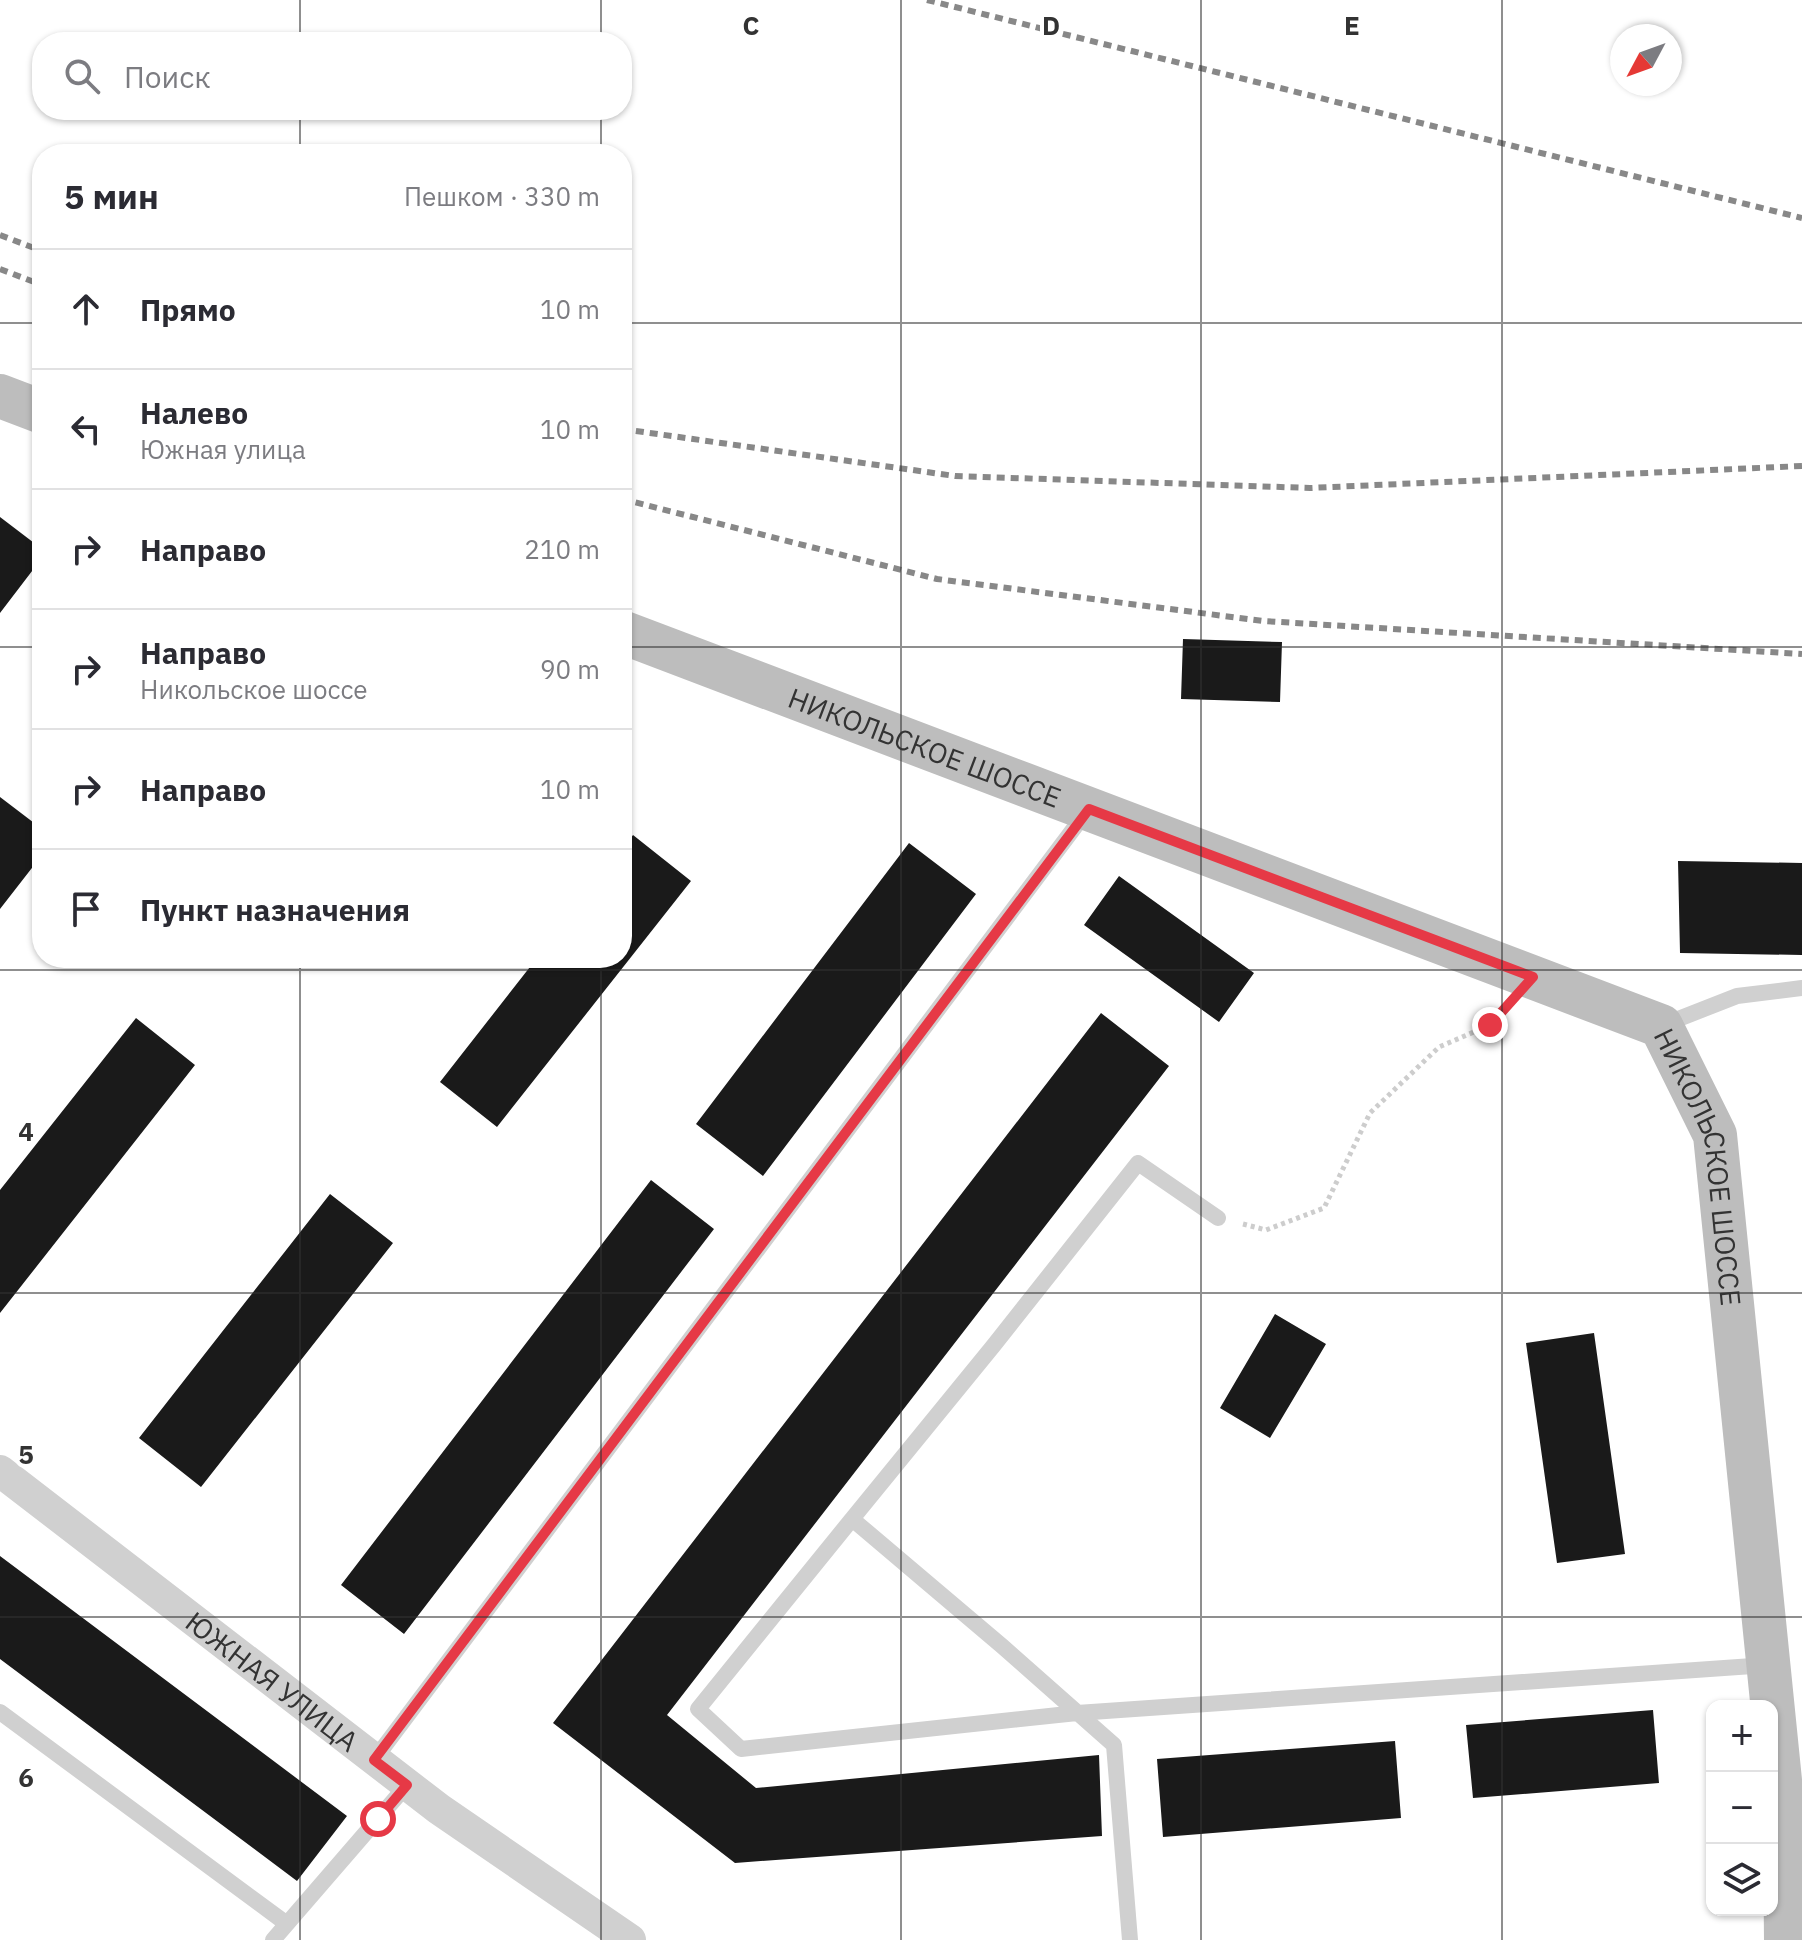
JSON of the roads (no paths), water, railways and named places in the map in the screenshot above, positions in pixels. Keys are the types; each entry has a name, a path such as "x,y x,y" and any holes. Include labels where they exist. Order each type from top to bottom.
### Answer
{"street":[{"path":"0,396 32,408"},
{"name":"НИКОЛЬСКОЕ ШОССЕ","path":"632,636 1661,1026 1715,1135 1785,1830 1786,1940"},
{"name":"ЮЖНАЯ УЛИЦА","path":"0,1471 407,1785 630,1940"}],"lane":[{"path":"374,1760 1089,809"},
{"path":"1661,1026 1737,996 1802,988"},
{"path":"1218,1218 1138,1163 698,1709 741,1749 1077,1713 1768,1665"},
{"path":"852,1519 1114,1745 1130,1940"},
{"path":"0,1712 287,1924"},
{"path":"273,1940 407,1785"}],"railway":[{"path":"927,0 1802,218"},
{"path":"0,235 32,247"},
{"path":"0,269 32,281"},
{"path":"632,430 955,476 1310,488 1802,466"},
{"path":"632,502 937,579 1263,621 1802,654"}]}
